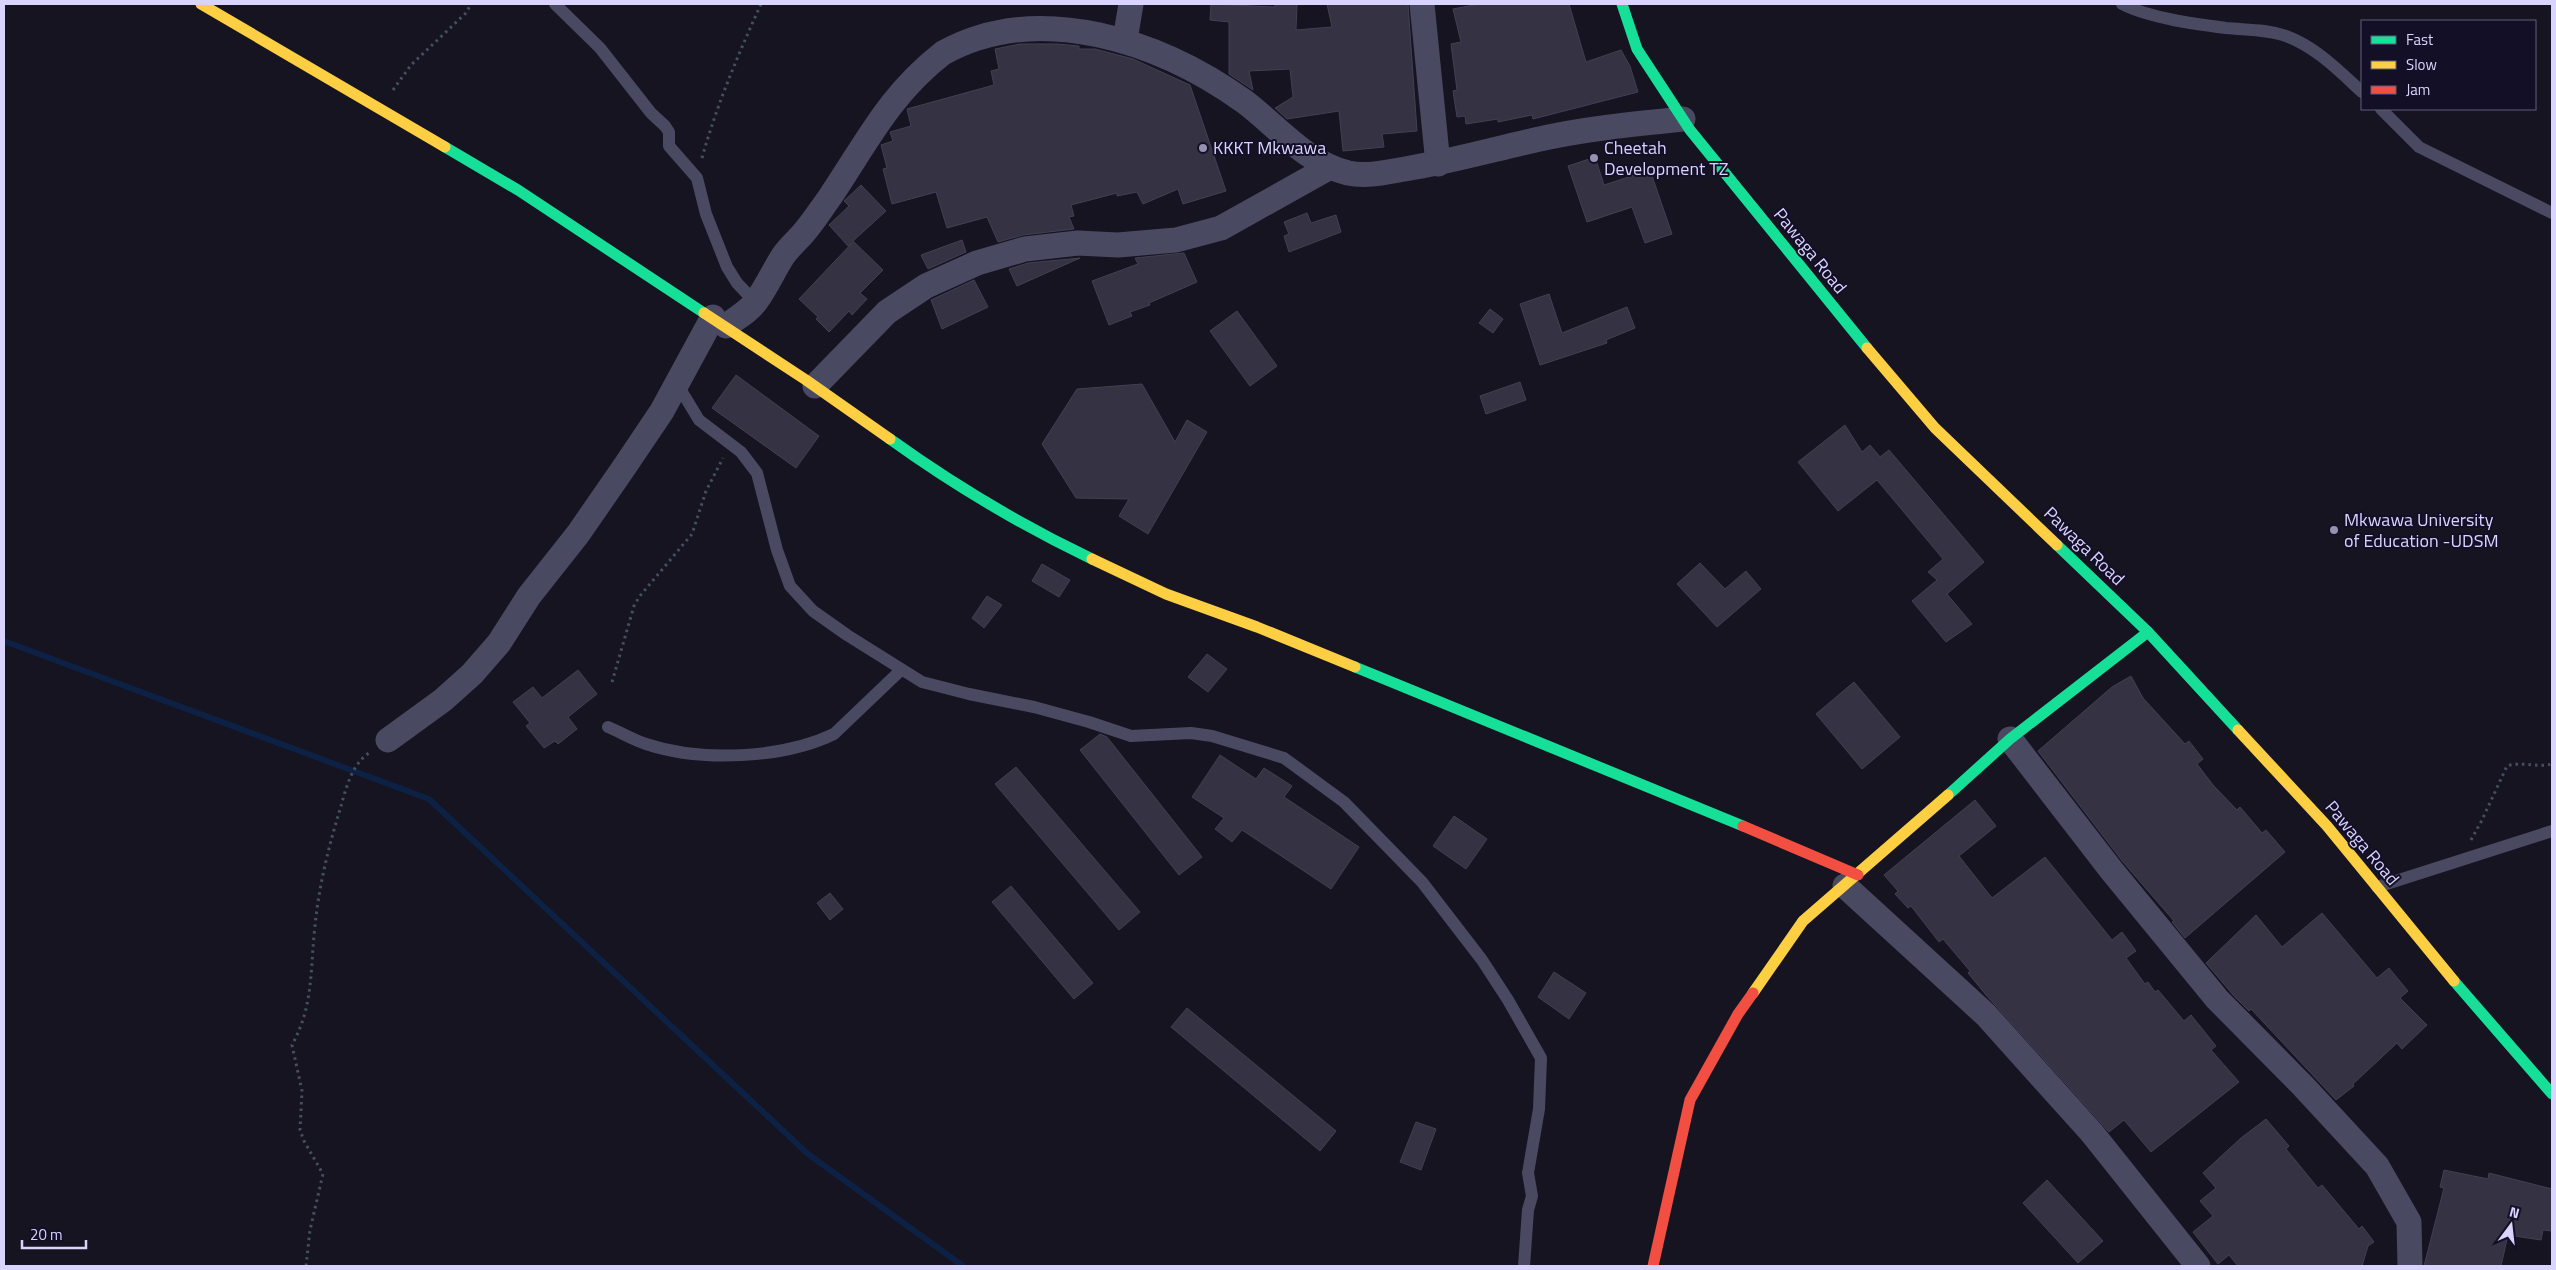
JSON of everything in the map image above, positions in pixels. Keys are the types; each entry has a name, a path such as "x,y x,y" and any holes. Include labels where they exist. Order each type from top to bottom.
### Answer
{"street":[{"path":"201,4 518,190 815,386 948,481 1104,566 1166,594 1257,627 1475,716 1851,881 1986,1015 2092,1133 2198,1266"},
{"path":"1126,34 1131,4"},
{"path":"1422,4 1438,164"},
{"name":"Pawaga Road","path":"1622,4 1636,49 1683,119 1809,279 1935,428 2148,632 2327,826 2469,999 2552,1094"},
{"path":"388,740 443,700 472,674 499,643 529,596 578,534 625,466 662,411 676,382 720,322 756,303 785,254 806,230 830,197 877,121 910,83 945,52 981,32 1023,20 1050,19 1084,22 1126,34 1208,78 1246,103 1311,156 1330,167 1350,173 1371,175 1438,164 1536,140 1612,126 1683,119"},
{"path":"815,386 887,312 926,286 977,263 1025,249 1078,243 1118,245 1176,240 1221,228 1330,167"},
{"path":"1653,1266 1690,1100 1738,1014 1803,921 1851,881 2010,739 2148,632"},
{"path":"2010,739 2112,871 2217,998 2303,1086 2377,1166 2409,1222 2410,1266"}],"lane":[{"path":"555,4 600,48 652,113 665,126 669,132 669,146 696,178 706,214 727,267 736,283 756,303"},
{"path":"2122,4 2181,21 2226,28 2262,30 2287,36 2327,60 2361,91"},
{"path":"2382,110 2419,146 2552,213"},
{"path":"676,382 699,420 741,452 757,473 777,550 790,586 812,611 922,682 1043,710 1131,736 1191,734 1212,736 1284,758 1344,802 1422,882 1482,960 1541,1058 1538,1109 1528,1173 1532,1196 1528,1210 1524,1266"},
{"path":"608,726 644,744 705,755 782,750 822,740 834,734 901,670"},
{"path":"2376,886 2455,863 2552,831"}],"path":[{"path":"381,110 411,65 466,13 471,4"},
{"path":"696,178 712,122 725,86 762,4"},
{"path":"612,682 634,606 639,597 692,534 706,491 730,444"},
{"path":"306,1266 310,1230 323,1174 304,1141 300,1130 302,1090 292,1045 303,1025 309,997 315,925 326,862 349,780 364,755 388,740"},
{"path":"2455,863 2482,820 2507,766 2513,764 2544,766 2552,764"}],"building":[{"path":"1211,4 1275,7 1275,4 1297,4 1296,30 1332,27 1327,4 1408,4 1417,131 1382,134 1384,147 1343,151 1339,111 1287,119 1275,108 1293,97 1290,69 1249,71 1253,90 1229,74 1229,22 1210,20"},
{"path":"1479,4 1569,4 1586,62 1621,50 1630,66 1638,92 1533,119 1532,115 1498,122 1498,119 1466,124 1465,116 1457,117 1453,91 1457,90 1451,44 1461,42 1453,9"},
{"path":"1020,44 1057,44 1079,46 1079,49 1095,49 1133,59 1190,85 1226,191 1183,204 1178,189 1143,204 1137,192 1117,196 1117,193 1071,205 1074,216 1069,217 1074,229 1023,235 998,242 987,217 947,228 936,192 892,204 883,169 887,168 881,145 893,141 890,132 911,126 907,109 994,85 991,71 999,69 995,49"},
{"path":"1595,157 1604,185 1650,170 1672,234 1645,243 1632,207 1587,222 1568,166"},
{"path":"861,185 886,211 853,241 883,270 860,293 867,299 852,315 849,311 829,332 816,319 818,317 799,299 852,243 848,246 829,225 849,206 844,201"},
{"path":"1307,213 1311,223 1336,215 1341,232 1289,252 1284,236 1289,234 1284,222"},
{"path":"962,240 966,252 928,269 921,255"},
{"path":"1184,253 1197,282 1149,303 1150,305 1130,312 1132,316 1109,325 1092,281 1138,264 1135,258"},
{"path":"1080,258 1017,286 1009,269 1028,263"},
{"path":"974,280 988,307 942,329 931,300"},
{"path":"1549,294 1562,333 1627,307 1635,328 1606,340 1607,343 1540,365 1520,304"},
{"path":"1490,309 1503,319 1493,333 1479,323"},
{"path":"1237,311 1277,366 1250,386 1210,331"},
{"path":"736,375 819,436 796,468 712,408"},
{"path":"1520,382 1526,400 1486,414 1480,396"},
{"path":"1142,384 1175,442 1187,420 1207,432 1148,534 1119,516 1129,499 1076,498 1042,444 1077,389"},
{"path":"1845,425 1862,452 1870,445 1880,457 1889,450 1984,562 1947,594 1972,624 1946,642 1912,601 1937,580 1928,572 1943,559 1877,480 1838,511 1798,462"},
{"path":"1700,563 1725,589 1746,571 1761,589 1717,627 1677,584"},
{"path":"1042,564 1070,580 1059,597 1032,581"},
{"path":"987,596 1002,605 984,628 972,618"},
{"path":"1207,654 1227,669 1208,692 1188,677"},
{"path":"578,670 597,694 568,717 577,729 558,744 555,741 544,748 526,726 530,723 513,702 533,687 542,698"},
{"path":"2131,676 2143,698 2185,744 2189,741 2203,759 2197,764 2213,785 2237,810 2240,807 2262,833 2266,830 2285,852 2185,938 2172,922 2174,921 2123,862 2038,751 2112,687"},
{"path":"1854,682 1900,737 1862,769 1816,714"},
{"path":"1100,734 1107,737 1202,857 1179,875 1080,750"},
{"path":"1220,755 1256,779 1264,768 1292,786 1284,797 1359,847 1331,889 1242,830 1232,842 1215,829 1224,818 1192,797"},
{"path":"1016,767 1140,912 1119,930 995,784"},
{"path":"1975,800 1996,826 1959,856 1992,898 2045,857 2112,940 2122,932 2136,951 2126,958 2145,984 2148,982 2155,992 2158,990 2184,1021 2191,1015 2216,1046 2211,1050 2239,1082 2151,1152 2124,1120 2109,1132 1986,995 1968,973 1970,971 1943,939 1939,942 1911,906 1908,908 1895,894 1898,891 1884,875"},
{"path":"1454,816 1487,839 1466,869 1433,846"},
{"path":"1011,886 1093,983 1074,999 992,902"},
{"path":"830,893 843,909 830,920 817,903"},
{"path":"2322,913 2377,978 2389,968 2408,991 2400,998 2427,1025 2402,1049 2397,1043 2353,1084 2354,1086 2336,1100 2251,1009 2249,1011 2234,996 2206,963 2256,915 2282,947"},
{"path":"1554,972 1586,993 1569,1019 1538,997"},
{"path":"1187,1008 1336,1131 1320,1151 1171,1027"},
{"path":"2266,1119 2289,1146 2286,1149 2318,1188 2322,1185 2359,1229 2362,1226 2374,1242 2368,1246 2362,1266 2238,1266 2229,1255 2218,1264 2193,1232 2213,1216 2200,1201 2216,1188 2203,1173 2241,1138"},
{"path":"1416,1122 1436,1129 1421,1170 1400,1162"},
{"path":"2444,1170 2488,1179 2489,1173 2552,1189 2552,1231 2543,1230 2541,1240 2508,1235 2501,1266 2424,1266 2444,1188 2440,1187"},
{"path":"2047,1180 2103,1241 2078,1263 2023,1203"}],"waterway":[{"path":"4,641 429,799 808,1154 963,1266"}],"traffic: fast":[{"path":"1622,4 1637,49 1690,130 1867,348"},
{"path":"445,147 518,190 704,313"},
{"path":"890,439 988,503 1092,559"},
{"path":"2057,545 2148,632 2238,730"},
{"path":"1948,795 2010,739 2148,632"},
{"path":"1355,667 1743,826"},
{"path":"2454,981 2552,1094"}],"traffic: slow":[{"path":"201,4 445,147"},
{"path":"704,313 806,380 890,439"},
{"path":"1867,348 1935,428 2057,545"},
{"path":"1092,559 1166,594 1257,627 1355,667"},
{"path":"2238,730 2327,826 2454,981"},
{"path":"1753,993 1803,921 1948,795"}],"traffic: jam":[{"path":"1743,826 1858,875"},
{"path":"1653,1266 1690,1100 1738,1014 1753,993"}],"place":[{"name":"KKKT Mkwawa","path":"1203,148"},
{"name":"Cheetah Development TZ","path":"1594,158"},
{"name":"Mkwawa University of Education -UDSM","path":"2334,530"}]}
